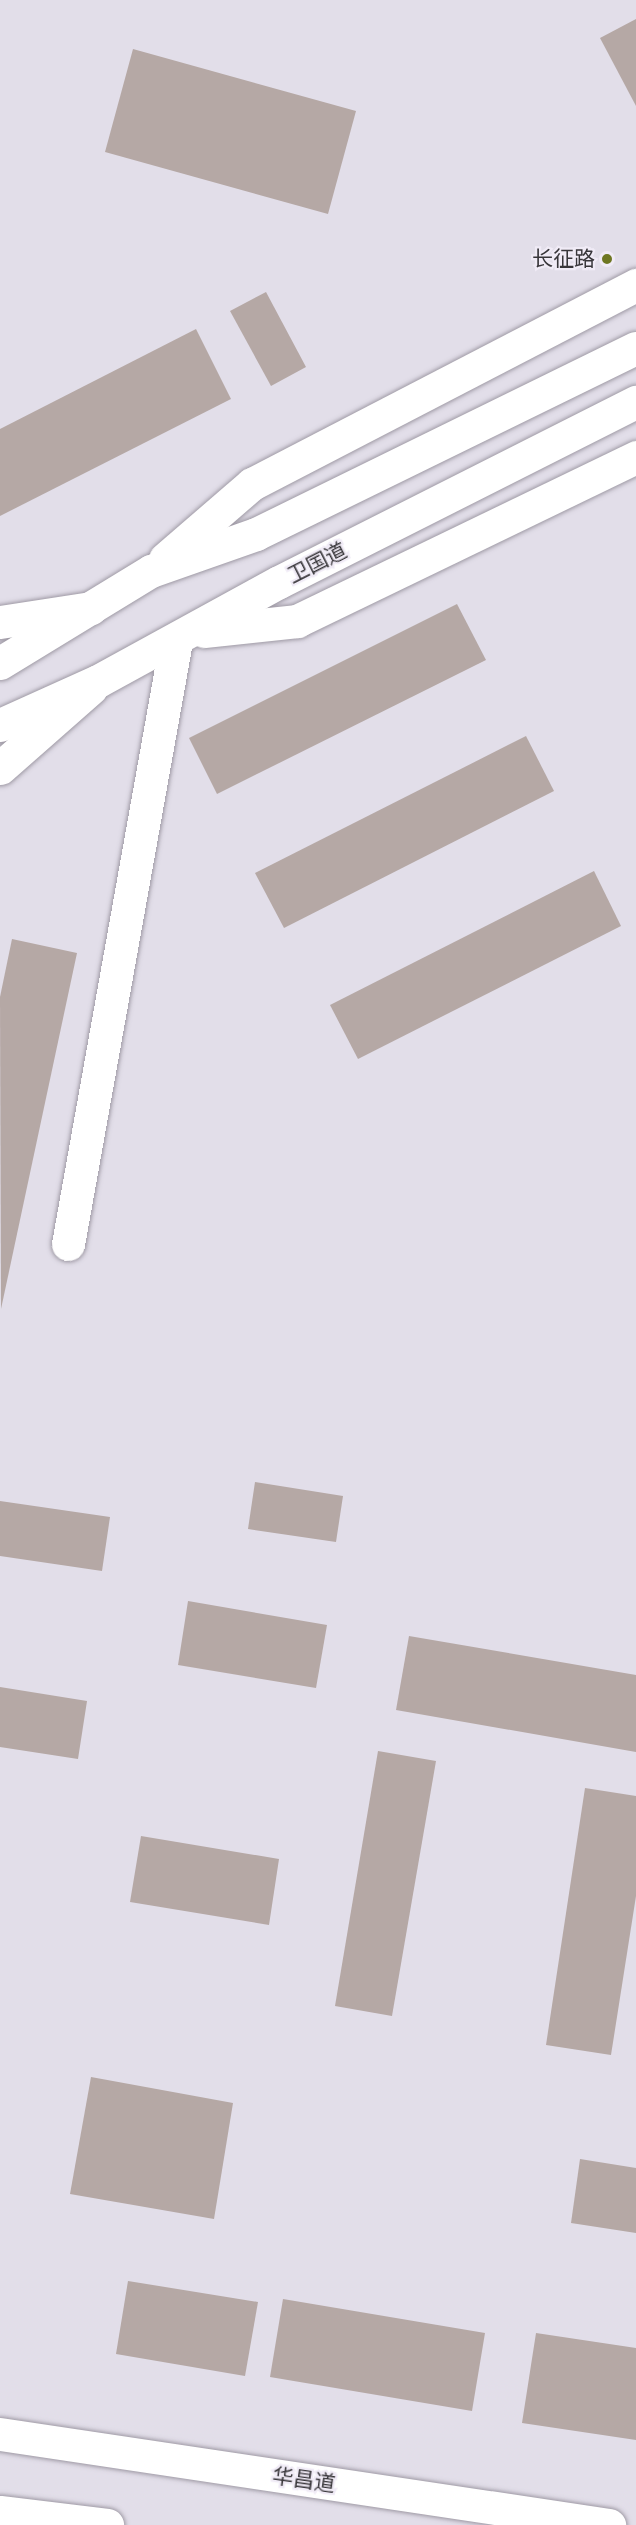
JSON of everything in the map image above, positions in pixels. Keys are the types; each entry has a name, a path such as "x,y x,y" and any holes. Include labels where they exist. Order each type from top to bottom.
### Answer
{"main road":[{"path":"0,663 151,571 252,484 636,285"},
{"path":"151,571 256,534 636,348"},
{"name":"卫国道","path":"0,725 98,681 185,636 279,582 636,402"},
{"path":"69,1244 185,636 297,621 636,457"},
{"path":"0,622 91,608"},
{"path":"0,768 98,681"},
{"name":"华昌道","path":"0,2434 609,2525"},
{"path":"0,2512 107,2525"}],"building":[{"path":"636,19 636,106 600,38"},
{"path":"133,49 356,111 328,214 105,152"},
{"path":"266,292 306,367 271,386 230,311"},
{"path":"196,329 231,399 0,516 0,429"},
{"path":"457,604 486,660 217,794 189,738"},
{"path":"526,736 554,791 284,928 255,873"},
{"path":"594,871 621,926 358,1059 330,1005"},
{"path":"12,939 77,953 1,1309 0,997"},
{"path":"255,1482 343,1496 336,1542 248,1529"},
{"path":"0,1501 110,1517 102,1571 0,1556"},
{"path":"188,1601 327,1625 316,1688 178,1665"},
{"path":"409,1636 636,1675 636,1752 396,1710"},
{"path":"0,1687 87,1701 78,1759 0,1747"},
{"path":"378,1751 436,1761 392,2016 335,2006"},
{"path":"585,1788 636,1796 636,1896 611,2055 546,2045"},
{"path":"141,1836 279,1859 269,1925 130,1902"},
{"path":"91,2077 233,2103 214,2219 70,2194"},
{"path":"580,2159 636,2168 636,2233 571,2223"},
{"path":"128,2281 258,2302 245,2376 116,2354"},
{"path":"283,2299 485,2333 472,2411 270,2377"},
{"path":"536,2333 636,2348 636,2440 522,2423"}],"place":[{"name":"长征路","path":"607,259"}]}
